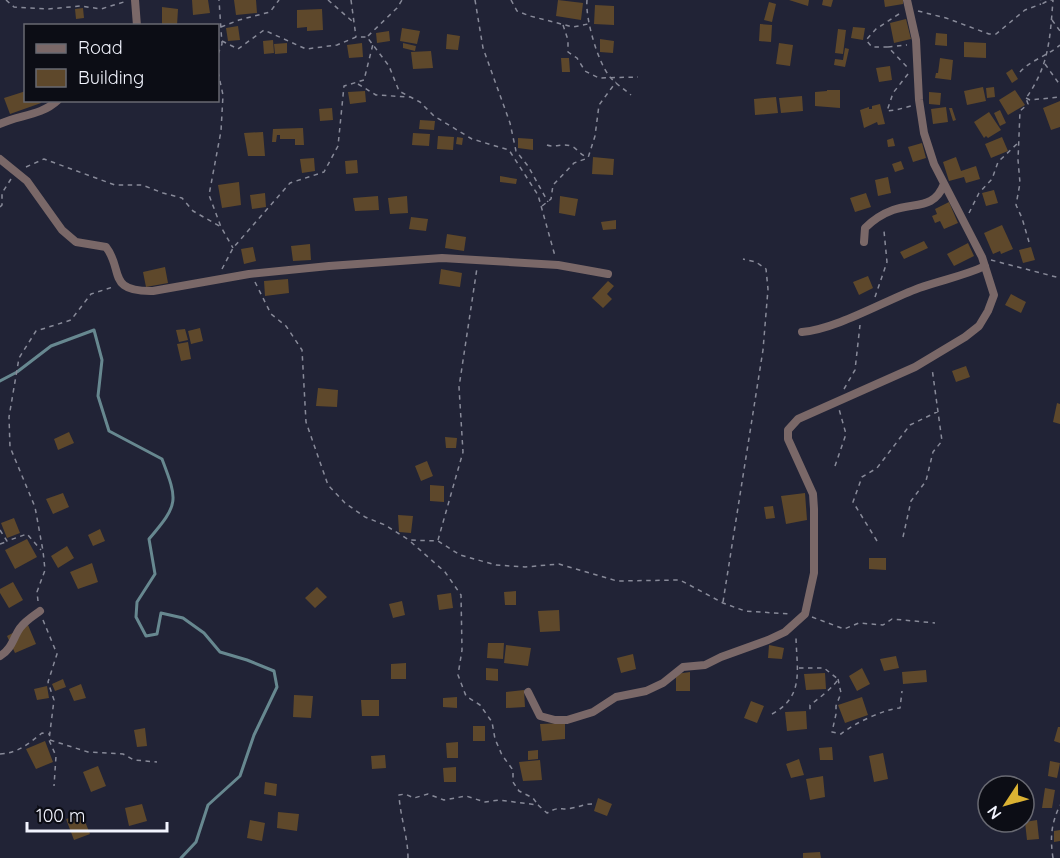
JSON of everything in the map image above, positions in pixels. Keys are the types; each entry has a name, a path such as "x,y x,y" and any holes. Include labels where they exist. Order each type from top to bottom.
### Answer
{"street":[{"path":"133,0 137,24"},
{"path":"528,692 540,716 567,720 593,712 616,697 646,691 663,682 683,666 705,665 785,632 805,614 814,573 813,494 788,439 788,430 798,419 931,359 980,326 993,295 984,262 930,154 919,104 916,40 907,0"},
{"path":"0,124 15,117 37,114 54,102"},
{"path":"0,159 27,181 62,230 76,242 106,247 112,255 117,277 123,284 140,292 249,274 442,258 558,265 608,274"},
{"path":"864,242 865,228 873,220 891,211 934,200 944,183"},
{"path":"802,332 825,328 937,281 967,274 984,262"},
{"path":"0,656 6,653 14,642 20,627 40,611"}],"path":[{"path":"6,0 14,7 48,9 81,6 101,9 133,0"},
{"path":"219,0 222,41 219,51"},
{"path":"221,27 270,12 279,0"},
{"path":"328,0 354,22"},
{"path":"351,0 356,38"},
{"path":"222,41 238,49 264,30 290,40 306,50 337,45 356,38 367,37 398,8 402,0"},
{"path":"475,0 483,48 510,123 516,151 528,166 548,202"},
{"path":"511,0 517,11 521,13 563,25 580,27 589,23"},
{"path":"587,0 586,9 592,37 608,76 632,95"},
{"path":"1041,0 1042,4"},
{"path":"914,45 872,47 866,40 876,29 894,16 909,10 931,14 989,34 996,34 1025,10 1053,0 1048,54 1026,98 1028,104 1020,111 1018,160 1020,183 1016,205 1029,242"},
{"path":"1052,20 1060,31"},
{"path":"563,25 568,40 568,51 577,58 585,71 599,78 638,77"},
{"path":"367,37 388,66 399,91 420,102 434,117 472,139 509,150 538,195 558,265"},
{"path":"216,280 234,248 290,183 324,172 338,146 344,86 364,80 373,44"},
{"path":"1020,72 1027,64 1059,46 1060,50"},
{"path":"888,47 911,71 893,93 887,111 896,111 919,104"},
{"path":"1045,64 1060,85"},
{"path":"219,77 223,95 221,131 209,195 220,227 234,248"},
{"path":"356,82 376,95 411,97"},
{"path":"541,206 551,199 553,185 574,164 588,158 595,136 599,105 616,82"},
{"path":"1026,98 1030,100 1060,97"},
{"path":"964,222 979,193 992,180 999,162 1019,142"},
{"path":"547,145 554,147 562,144 573,147 588,158"},
{"path":"0,207 2,193 15,172 44,159 115,185 142,184 182,198 193,212 220,227"},
{"path":"835,466 846,434 837,402 855,370 858,328 869,309 887,262 884,231"},
{"path":"723,603 763,350 768,289 765,269 756,262 743,259"},
{"path":"438,541 463,452 459,387 479,260"},
{"path":"984,262 1060,278"},
{"path":"249,274 272,314 286,326 302,350 306,422 328,485 345,503 365,517 385,525 410,540 445,572 461,595 462,650 458,675 466,696 480,705 492,722 495,739 502,755 513,770 513,782 519,791 533,798 547,813 556,807 571,809 582,804 592,804"},
{"path":"54,786 56,756 49,740 54,700 48,682 57,654 40,611 37,591 45,570 43,551 35,507 10,447 9,417 19,358 36,331 71,320 91,294 123,284"},
{"path":"903,537 911,501 926,481 933,452 942,441 931,359"},
{"path":"877,541 853,502 862,477 877,468 910,425 939,411"},
{"path":"0,530 7,542"},
{"path":"0,544 27,534 43,551"},
{"path":"410,540 438,541 460,555 496,565 525,567 559,564 617,581 680,580 745,612 805,614 844,629 859,623 883,626 892,619 935,623"},
{"path":"772,714 792,699 798,668 797,622"},
{"path":"798,668 824,668 838,679 841,693 836,706 832,732 841,734 881,711 900,708 902,691"},
{"path":"810,710 810,705 835,685 838,679"},
{"path":"0,754 13,753 42,733 50,734"},
{"path":"49,740 88,752 123,754 134,760 157,762"},
{"path":"408,858 399,795 405,794 414,798 428,794 444,800 466,796 485,802 499,800 538,805"},
{"path":"1053,858 1050,840 1052,822 1060,805"}],"building":[{"path":"192,0 208,0 210,13 193,15"},
{"path":"234,0 256,0 257,13 236,15"},
{"path":"558,0 583,3 581,20 556,16"},
{"path":"789,0 809,0 808,6"},
{"path":"823,0 833,0 831,7 822,5"},
{"path":"884,0 903,0 903,4 885,7"},
{"path":"769,2 776,4 772,22 764,20"},
{"path":"595,5 614,6 614,25 594,24"},
{"path":"162,7 178,9 177,24 162,24"},
{"path":"83,8 84,18 76,19 75,9"},
{"path":"322,9 323,30 307,31 307,27 297,28 297,10"},
{"path":"906,19 911,39 894,43 890,23"},
{"path":"760,24 772,25 771,42 759,41"},
{"path":"238,26 240,40 228,41 226,28"},
{"path":"853,27 865,28 863,40 851,38"},
{"path":"402,28 420,31 417,44 400,41"},
{"path":"838,29 846,30 843,54 835,53"},
{"path":"389,31 390,41 377,43 376,33"},
{"path":"936,33 947,34 947,46 935,45"},
{"path":"447,34 460,36 458,50 446,49"},
{"path":"600,39 614,41 613,53 600,52"},
{"path":"273,40 274,53 264,54 263,41"},
{"path":"964,42 986,43 986,58 964,57"},
{"path":"287,43 287,53 275,54 274,44"},
{"path":"362,43 363,57 349,58 347,45"},
{"path":"403,43 416,46 415,51 403,48"},
{"path":"779,43 793,45 790,66 776,64"},
{"path":"845,48 849,49 845,67 834,65 835,59 843,60"},
{"path":"431,51 433,68 413,69 411,52"},
{"path":"561,58 569,58 570,72 562,72"},
{"path":"940,58 953,60 951,80 935,78"},
{"path":"890,66 892,80 879,82 876,68"},
{"path":"1012,69 1018,79 1012,83 1006,73"},
{"path":"983,87 986,101 967,105 964,91"},
{"path":"994,87 995,97 987,98 986,88"},
{"path":"840,90 840,108 815,106 815,92"},
{"path":"1015,90 1025,105 1008,115 999,100"},
{"path":"365,91 366,102 350,104 348,92"},
{"path":"24,92 24,102 41,103 10,114 4,98"},
{"path":"929,92 941,93 940,105 929,104"},
{"path":"802,96 803,111 781,113 779,98"},
{"path":"776,97 778,113 755,115 754,99"},
{"path":"1060,101 1060,127 1051,130 1043,108"},
{"path":"880,104 885,124 878,125 877,122 864,128 860,110 869,107 872,109 872,106"},
{"path":"946,107 948,122 933,124 931,109"},
{"path":"332,108 333,120 320,121 319,109"},
{"path":"949,108 952,108 956,120 953,121"},
{"path":"1000,110 1006,123 1000,126 994,113"},
{"path":"989,112 1001,130 984,138 974,122"},
{"path":"420,120 435,121 434,130 419,129"},
{"path":"303,128 304,145 295,145 295,139 280,139 280,135 277,135 276,142 272,142 273,129"},
{"path":"263,132 265,156 248,156 244,133"},
{"path":"413,133 430,134 429,146 412,145"},
{"path":"438,136 454,137 453,150 437,149"},
{"path":"457,137 463,138 462,145 456,144"},
{"path":"1002,137 1008,151 991,158 985,144"},
{"path":"518,138 533,139 533,150 518,148"},
{"path":"893,138 895,146 888,147 887,140"},
{"path":"922,143 926,158 913,162 908,147"},
{"path":"593,157 614,159 613,175 592,174"},
{"path":"956,157 961,171 976,166 980,179 966,183 964,177 949,181 943,162"},
{"path":"314,158 315,171 302,173 300,159"},
{"path":"357,160 358,173 346,174 345,161"},
{"path":"901,161 904,169 895,172 892,164"},
{"path":"500,176 517,179 516,184 500,182"},
{"path":"888,177 891,193 878,196 875,180"},
{"path":"239,182 241,205 222,208 218,185"},
{"path":"994,190 998,203 986,206 982,193"},
{"path":"265,193 266,207 252,209 250,195"},
{"path":"866,193 871,207 855,212 850,198"},
{"path":"378,196 379,210 355,211 353,198"},
{"path":"407,196 408,213 390,214 388,198"},
{"path":"560,196 578,199 575,216 559,213"},
{"path":"949,202 958,223 944,229 940,221 935,223 932,216 937,214 935,209"},
{"path":"411,217 428,219 426,231 409,229"},
{"path":"616,220 616,229 603,230 601,222"},
{"path":"1002,225 1013,249 1001,254 1000,251 993,254 984,233"},
{"path":"447,234 466,237 464,251 445,248"},
{"path":"924,241 928,248 904,259 900,252"},
{"path":"968,243 974,256 954,266 947,254"},
{"path":"310,244 311,260 293,261 291,246"},
{"path":"253,247 256,261 244,264 241,249"},
{"path":"1031,247 1035,260 1023,263 1019,250"},
{"path":"165,267 168,283 146,287 143,272"},
{"path":"441,269 462,273 460,287 439,284"},
{"path":"868,276 873,288 859,295 853,282"},
{"path":"288,279 289,293 265,296 264,281"},
{"path":"608,281 614,286 607,294 612,299 603,308 592,298"},
{"path":"1011,294 1026,302 1021,313 1005,305"},
{"path":"200,328 203,341 191,344 188,331"},
{"path":"185,329 188,340 179,342 176,330"},
{"path":"188,342 191,359 181,361 177,344"},
{"path":"966,366 970,377 956,382 952,371"},
{"path":"318,388 338,390 337,407 316,406"},
{"path":"1057,403 1060,404 1060,424 1053,422"},
{"path":"69,432 74,443 58,450 54,439"},
{"path":"445,437 457,438 456,448 446,448"},
{"path":"427,461 433,476 421,481 415,466"},
{"path":"430,485 444,486 444,502 430,501"},
{"path":"63,493 69,507 53,514 46,499"},
{"path":"805,493 807,520 786,524 781,496"},
{"path":"773,506 775,518 766,519 764,507"},
{"path":"398,515 413,516 411,533 399,532"},
{"path":"14,518 20,533 7,538 1,523"},
{"path":"100,529 105,541 93,546 88,535"},
{"path":"27,539 37,557 15,569 5,550"},
{"path":"67,546 74,558 58,568 51,556"},
{"path":"869,558 886,558 886,570 869,569"},
{"path":"92,563 98,582 78,589 70,572"},
{"path":"13,582 23,600 9,608 0,589"},
{"path":"317,587 327,597 315,608 305,598"},
{"path":"516,591 516,605 505,605 504,592"},
{"path":"451,593 453,608 439,610 437,595"},
{"path":"402,601 405,615 393,618 389,604"},
{"path":"559,610 560,631 540,632 538,611"},
{"path":"28,625 36,644 15,653 7,636"},
{"path":"488,643 504,643 503,659 487,658"},
{"path":"506,645 531,648 528,666 504,663"},
{"path":"769,645 784,648 782,659 768,658"},
{"path":"633,654 636,669 621,673 617,658"},
{"path":"896,656 899,668 884,671 880,659"},
{"path":"406,663 406,679 391,679 391,664"},
{"path":"486,668 498,669 498,681 486,680"},
{"path":"862,668 870,684 857,691 849,676"},
{"path":"926,670 927,682 903,684 902,672"},
{"path":"690,672 690,691 676,691 676,674"},
{"path":"825,673 826,689 806,690 804,674"},
{"path":"63,679 66,687 55,691 52,684"},
{"path":"81,684 86,698 74,701 69,689"},
{"path":"47,686 49,698 37,700 34,689"},
{"path":"524,690 525,707 506,708 506,692"},
{"path":"294,695 313,696 311,718 293,717"},
{"path":"457,697 457,708 443,707 443,698"},
{"path":"862,697 868,715 845,723 838,705"},
{"path":"361,700 379,700 379,716 362,716"},
{"path":"751,701 764,706 757,723 744,718"},
{"path":"806,711 807,729 787,731 785,712"},
{"path":"565,723 565,739 542,741 540,724"},
{"path":"473,726 485,726 485,741 473,741"},
{"path":"1058,727 1060,727 1060,743 1054,741"},
{"path":"145,728 147,746 137,747 134,730"},
{"path":"45,741 53,762 36,769 26,749"},
{"path":"458,742 458,758 447,758 446,743"},
{"path":"832,747 833,760 820,760 819,748"},
{"path":"538,750 538,759 528,760 528,751"},
{"path":"883,753 888,779 874,782 869,756"},
{"path":"385,755 386,768 372,769 371,756"},
{"path":"799,759 804,775 791,778 786,764"},
{"path":"540,760 542,780 523,781 519,762"},
{"path":"1050,761 1060,763 1057,778 1048,776"},
{"path":"98,766 106,786 91,792 83,772"},
{"path":"456,767 456,782 444,782 443,768"},
{"path":"823,776 825,797 810,800 806,779"},
{"path":"265,782 277,784 276,796 264,794"},
{"path":"1045,788 1055,790 1052,808 1042,808"},
{"path":"598,798 612,804 607,816 594,811"},
{"path":"142,804 147,821 129,826 125,808"},
{"path":"278,812 299,814 297,831 277,828"},
{"path":"82,814 90,834 74,840 66,819"},
{"path":"250,820 265,823 262,841 247,838"},
{"path":"1036,820 1039,839 1027,840 1026,834 1036,834"},
{"path":"1060,830 1060,841 1054,842 1054,831"},
{"path":"820,852 821,858 803,858 803,853"}],"waterway":[{"path":"0,381 17,372 51,346 94,330 102,360 98,396 109,431 162,459 173,494 171,509 149,539 155,574 137,602 136,617 146,636 157,634 161,613 183,618 204,633 220,652 274,671 277,687 254,735 240,776 208,805 196,842 181,858"}]}
